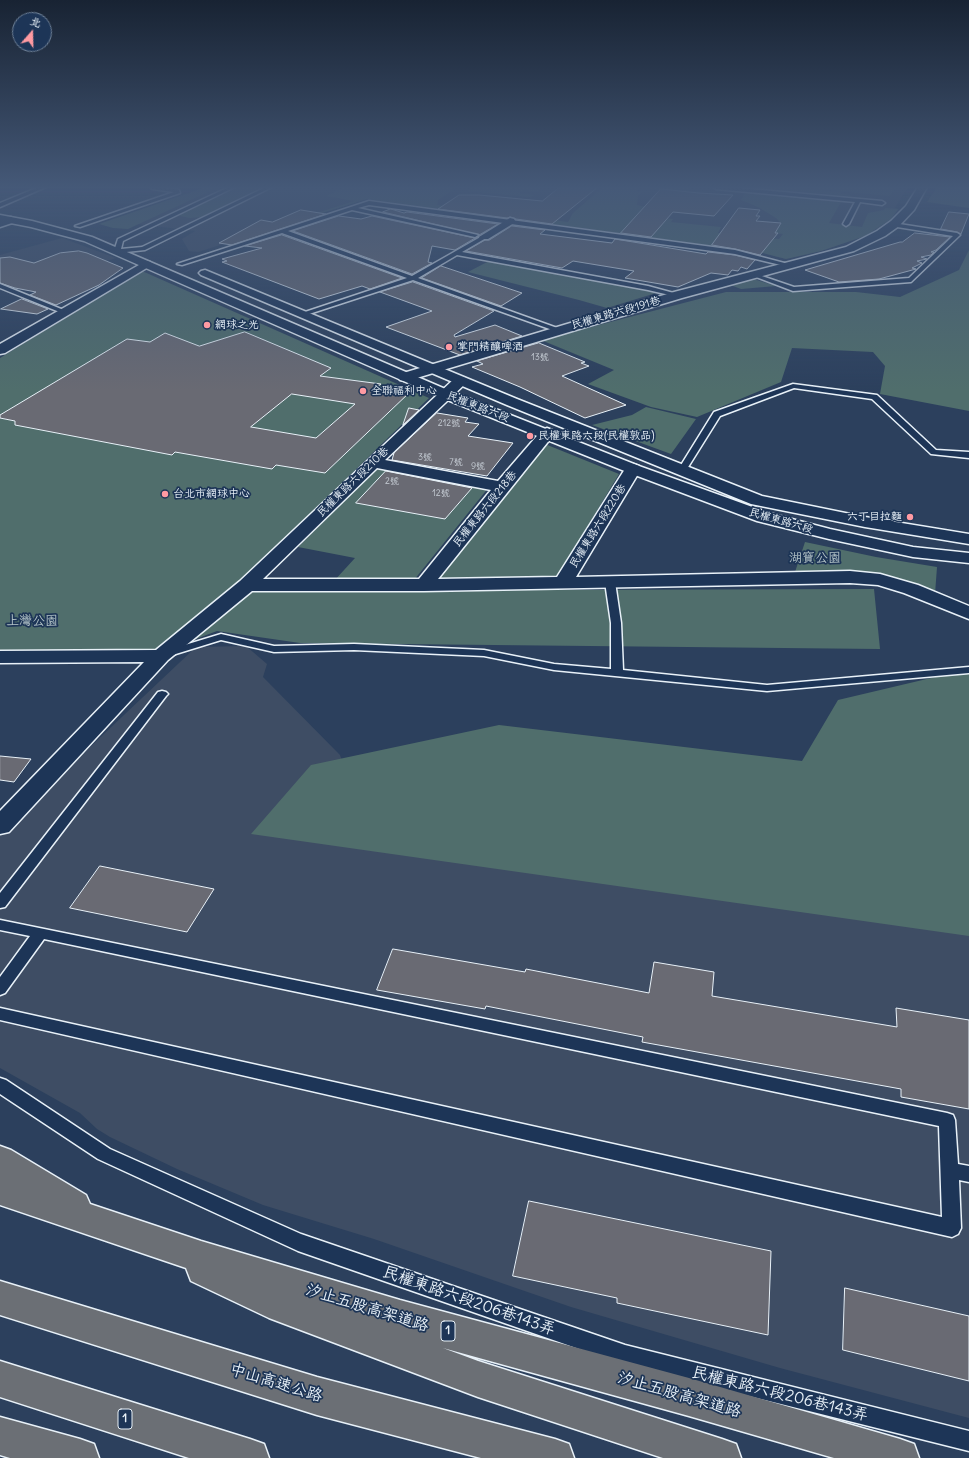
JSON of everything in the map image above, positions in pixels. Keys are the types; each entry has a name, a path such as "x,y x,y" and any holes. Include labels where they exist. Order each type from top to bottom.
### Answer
{"highway":[{"path":"0,1160 71,1204 270,1301 478,1378 722,1458"},
{"name":"汐止五股高架道路","path":"0,1190 201,1257 400,1318 689,1397 900,1458"},
{"name":"中山高速公路","path":"0,1298 317,1396 555,1458"},
{"name":"1","path":"0,1379 250,1458"},
{"path":"0,1436 80,1458"}],"street":[{"name":"民權東路六段","path":"134,255 146,264 445,394 547,433 633,469 763,517 829,534 913,552 969,558"},
{"name":"民權東路六段","path":"158,255 304,314 460,381 757,500 865,522 969,538"},
{"name":"民權東路六段191巷","path":"405,377 678,295 827,255"},
{"path":"0,350 146,264"},
{"name":"民權東路六段210巷","path":"0,826 161,656 247,585 372,463 460,381"},
{"name":"民權東路六段218巷","path":"424,585 547,433"},
{"path":"372,463 502,487"},
{"name":"民權東路六段220巷","path":"563,583 633,469"},
{"path":"247,585 424,585 850,577 880,580 911,589 969,613"},
{"path":"0,657 161,656"}],"lane":[{"path":"180,264 208,255"},
{"path":"349,255 558,330"},
{"path":"304,314 413,278 452,255"},
{"path":"467,255 648,288 678,295"},
{"path":"748,255 789,265"},
{"path":"754,275 793,289 911,280 936,255"},
{"path":"0,286 64,312"},
{"path":"682,470 717,414 793,386 874,397 934,452 969,455"},
{"path":"610,582 616,623 617,673"},
{"path":"161,656 221,637 274,649 354,647 484,653 554,667 767,688 969,670"},
{"path":"0,903 162,694"},
{"path":"0,925 947,1120 952,1228 0,1014"},
{"path":"0,989 40,933"},
{"name":"民權東路六段206巷143弄","path":"0,1085 104,1154 298,1242 625,1355 969,1441"},
{"path":"949,1170 969,1174"}],"shaded area":[{"path":"0,255 108,255 116,258 21,289 0,280"},
{"path":"771,255 803,255 786,259"},
{"path":"246,646 267,664 263,677 340,755 361,812 969,922 969,1418 780,1368 571,1307 374,1239 263,1205 177,1169 110,1137 97,1129 80,1113 0,1068 0,832 196,647"}],"green space":[{"path":"771,255 803,255 786,259"},
{"path":"966,255 969,255 969,411 880,394 885,366 873,352 792,348 781,382 697,417 651,407 588,384 614,370 541,340 726,292 856,292 900,297 959,270"},
{"path":"489,261 656,293 607,308 468,272"},
{"name":"台北市網球中心","path":"142,271 429,398 231,591 874,589 880,649 300,643 217,631 164,651 0,651 0,358"},
{"path":"747,277 776,286 741,289 728,284"},
{"path":"646,407 696,419 671,454 592,425 632,415"},
{"path":"540,442 619,474 556,579 430,580"},
{"path":"379,467 489,487 414,580 334,581 355,558 298,547"},
{"name":"湖寶公園","path":"805,542 876,557 937,567 935,594 795,572"},
{"path":"969,669 969,936 251,834 311,765 499,725 802,761 838,700"}],"building":[{"path":"55,255 92,255 123,268 99,285 56,305 30,295 36,292 15,288 0,283 0,258 10,257 34,263"},
{"path":"236,255 338,255 402,278 370,289 362,286 319,299 222,262 227,261 222,259"},
{"path":"360,255 430,255 428,262 432,263 412,274"},
{"path":"489,255 735,255 755,260 747,269 741,267 738,271 732,270 728,275 711,273 678,287 625,278 634,271 573,261 562,268"},
{"path":"856,255 931,255 921,257 927,259 917,261 922,263 912,268 916,269 879,279 839,282 805,270"},
{"path":"441,266 522,293 501,306 422,278"},
{"path":"413,282 494,311 454,335 455,337 495,325 522,336 460,355 386,327 432,311 380,292"},
{"path":"22,299 48,309 37,314 1,309"},
{"path":"245,332 331,368 320,376 381,384 377,387 410,392 325,473 276,465 272,469 175,452 172,455 15,425 15,421 0,418 0,415 127,339 150,342 165,333 199,346","holes":["292,394 355,404 316,438 251,427"]},
{"path":"539,343 585,362 581,363 589,366 562,376 626,405 585,418 520,387 472,367 483,364 477,361"},
{"path":"409,408 419,410 403,425"},
{"path":"437,413 468,418 465,422 479,424 468,436 513,443 487,476 392,460 394,453"},
{"path":"386,471 472,488 445,519 356,503"},
{"path":"0,756 31,759 14,782 0,780"},
{"path":"100,866 214,889 187,932 70,908"},
{"path":"393,949 525,972 526,969 649,993 654,962 714,972 712,996 897,1027 896,1008 969,1020 969,1109 901,1097 901,1089 642,1042 643,1037 486,1006 485,1009 377,990"},
{"path":"529,1201 771,1251 768,1335 617,1303 617,1298 513,1276"},
{"path":"845,1288 969,1316 969,1381 843,1350"}],"place":[{"name":"網球之光","path":"207,325"},
{"name":"掌門精釀啤酒","path":"449,347"},
{"name":"全聯福利中心","path":"363,391"},
{"name":"民權東路六段(民權敦品)","path":"530,436"},
{"name":"台北市網球中心","path":"165,494"},
{"name":"六丁目拉麵","path":"910,517"}],"park label":[{"name":"上灣公園","path":"32,621"}]}
